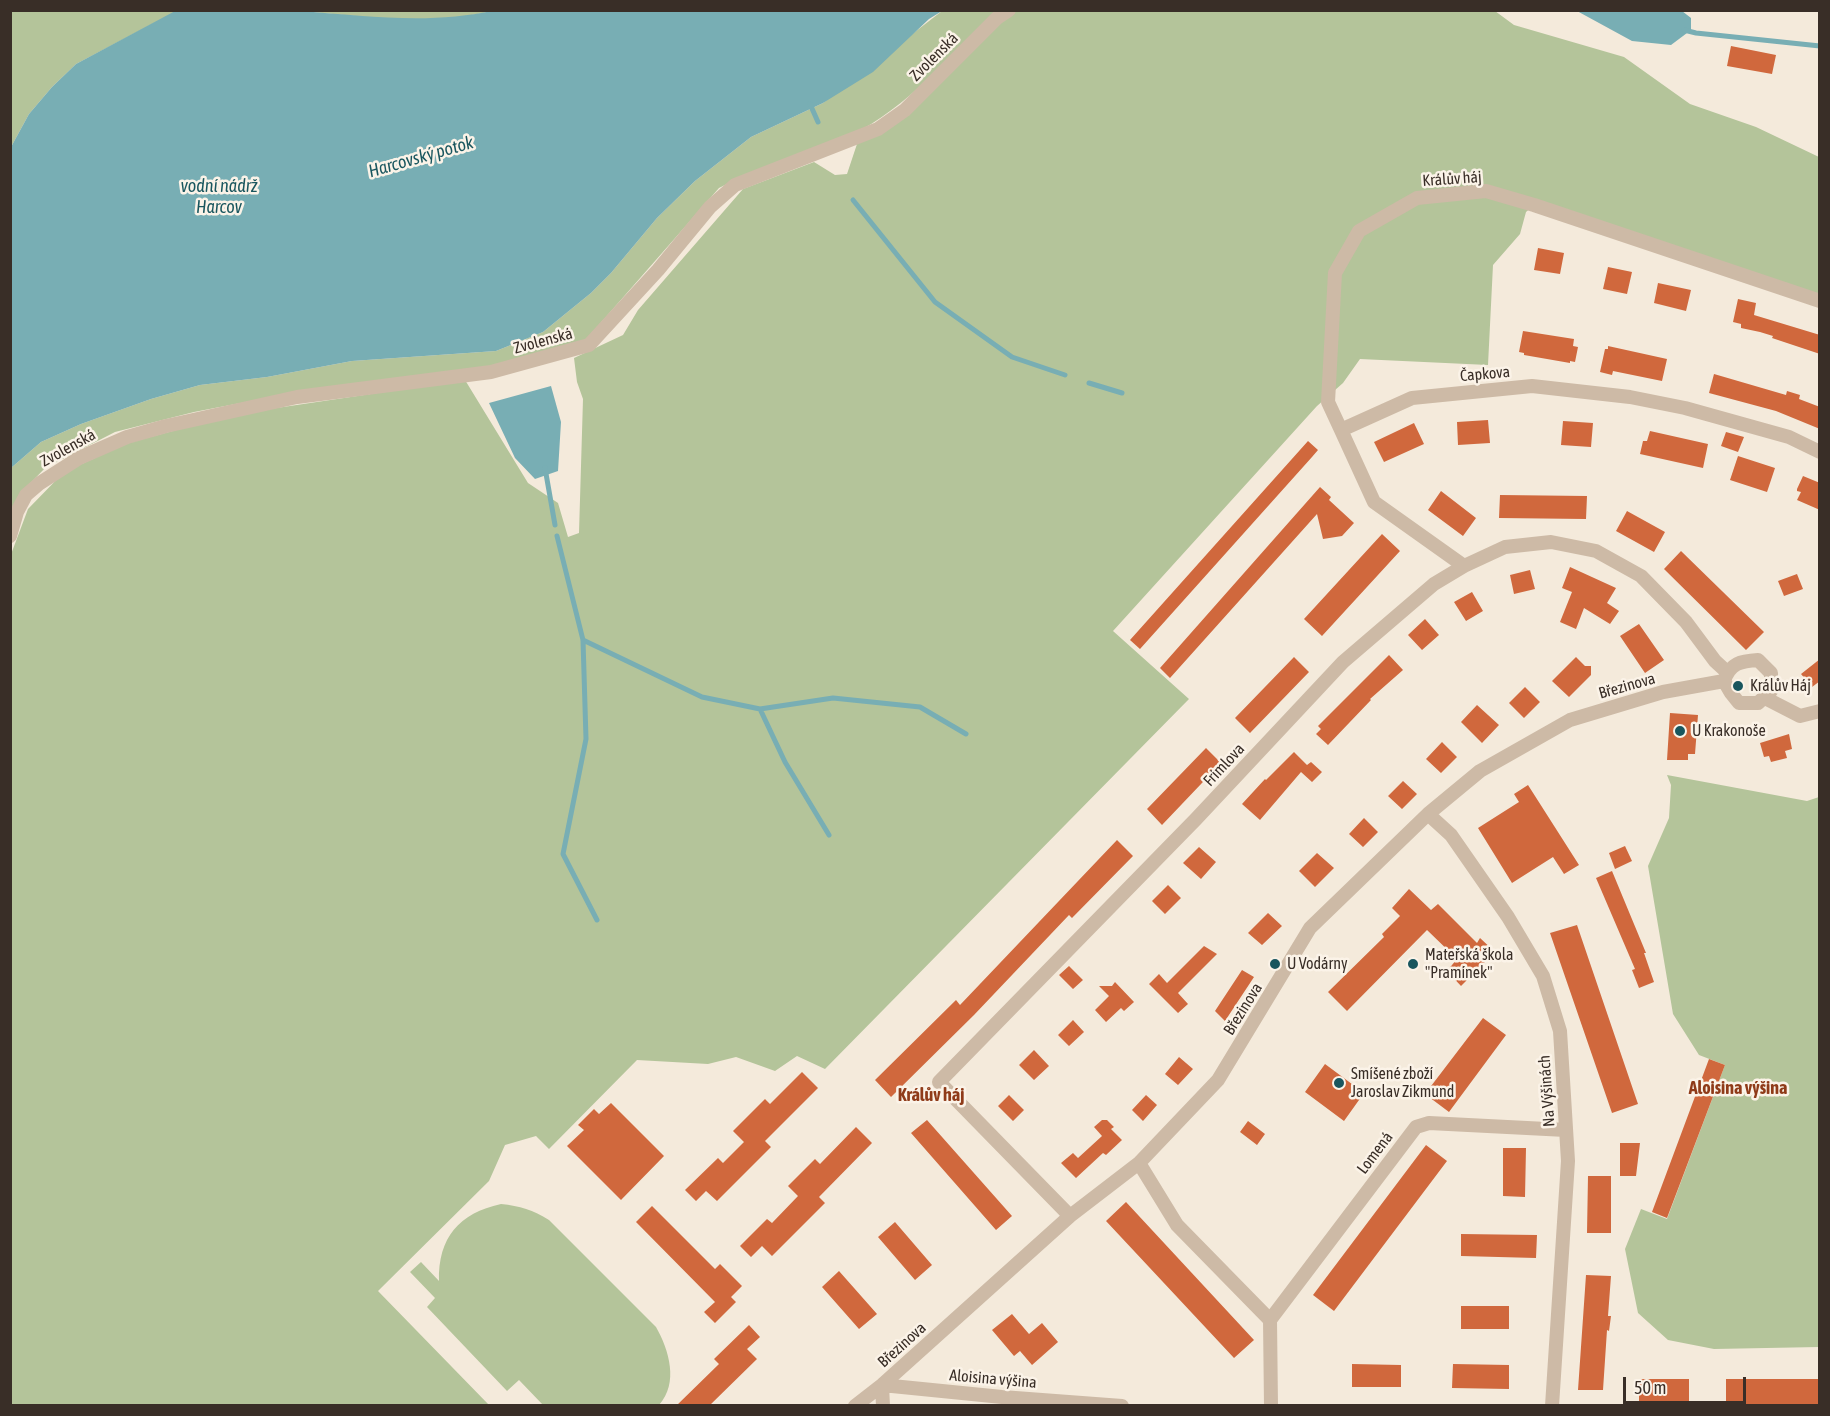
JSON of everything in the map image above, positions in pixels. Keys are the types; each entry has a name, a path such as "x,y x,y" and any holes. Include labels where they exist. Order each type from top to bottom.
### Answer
{"street":[{"name":"Zvolenská","path":"10,536 17,512 26,495 40,483 79,458 127,437 297,397 491,372 589,345 658,270 710,207 735,185 878,129 905,110 997,18 1009,10"},
{"name":"Králův háj","path":"1341,430 1328,402 1335,273 1359,231 1417,198 1486,192 1534,205 1820,301"},
{"name":"Čapkova","path":"1341,430 1412,398 1532,386 1630,397 1685,408 1789,437 1820,452"},
{"path":"1341,430 1374,502 1464,566"},
{"name":"Frimlova","path":"1070,1216 939,1082 1196,819 1343,662 1434,584 1464,566 1505,547 1551,542 1596,551 1641,576 1686,622 1726,677"},
{"name":"Březinova","path":"855,1406 882,1385 1070,1216 1139,1162 1218,1080 1310,928 1428,814 1480,771 1570,720 1664,692 1726,677 1742,661 1758,660 1771,673 1771,691 1765,698"},
{"path":"1726,677 1731,693 1740,703 1758,704 1765,698 1800,716 1820,711"},
{"name":"Na Výšinách","path":"1428,814 1451,836 1508,916 1543,976 1560,1031 1568,1161 1552,1406"},
{"name":"Lomená","path":"1270,1320 1416,1127 1429,1123 1566,1130"},
{"path":"1139,1162 1177,1225 1270,1320 1271,1406"},
{"path":"882,1385 883,1406"},
{"name":"Aloisina výšina","path":"882,1385 1122,1406"}],"green space":[{"path":"11,11 177,11 76,64 29,114 11,147"},
{"path":"300,11 495,11 448,19 388,19"},
{"path":"942,11 997,11 928,79 891,111 871,124 851,135 751,173 719,188 584,342 490,366 298,392 194,412 115,432 45,468 23,491 11,510 11,468 41,442 81,424 151,399 200,385 267,377 352,361 496,351 543,332 591,293 611,273 657,218 695,181 751,137 823,103"},
{"path":"1015,11 1495,11 1514,25 1624,57 1690,104 1756,127 1819,157 1819,301 1534,205 1526,212 1520,234 1493,265 1488,365 1360,359 1343,383 1317,406 1113,631 1189,699 825,1069 797,1056 775,1071 736,1057 708,1064 637,1060 549,1149 536,1136 505,1145 489,1181 378,1291 489,1405 11,1405 10,557 28,509 64,472 128,443 236,414 465,380 528,483 558,503 568,537 579,533 583,399 577,382 574,358 623,335 638,310 743,189 814,162 835,175 847,174 857,144"},
{"path":"1667,775 1807,801 1819,797 1819,1347 1714,1349 1668,1340 1638,1313 1625,1249 1641,1209 1667,1219 1725,1065 1699,1055 1673,1014 1648,866 1669,818 1671,785"},
{"path":"501,1204 526,1209 549,1220 656,1327 665,1346 670,1366 669,1387 659,1405 543,1405 519,1380 507,1391 427,1307 435,1298 410,1272 421,1262 439,1281 442,1252 454,1230 473,1214"}],"water":[{"name":"vodní nádrž Harcov","path":"271,9 399,18 471,15 495,10 942,11 929,19 873,72 823,103 751,137 695,181 657,218 611,273 591,293 543,332 496,351 352,361 267,377 200,385 151,399 81,424 41,442 11,468 11,147 29,114 76,64 177,10"},
{"path":"1577,11 1682,11 1691,18 1691,30 1671,45 1632,41"},
{"path":"551,386 561,422 558,471 535,479 515,458 489,403"}],"building":[{"path":"1731,46 1776,55 1772,74 1727,66"},
{"path":"1538,248 1564,253 1560,274 1534,270"},
{"path":"1608,267 1632,272 1627,294 1603,289"},
{"path":"1658,283 1691,290 1686,311 1654,303"},
{"path":"1738,299 1756,303 1754,315 1820,335 1820,354 1772,338 1773,336 1741,328 1741,324 1733,322"},
{"path":"1523,331 1574,339 1573,346 1578,347 1575,362 1524,355 1519,352"},
{"path":"1608,346 1667,359 1662,381 1613,371 1612,375 1600,372 1605,349 1608,349"},
{"path":"1714,374 1786,395 1787,391 1800,395 1799,399 1820,407 1820,429 1776,411 1709,393"},
{"path":"1488,420 1490,443 1458,445 1457,422"},
{"path":"1563,421 1593,423 1591,447 1561,445"},
{"path":"1414,423 1424,444 1384,462 1374,442"},
{"path":"1650,431 1708,444 1703,468 1640,454 1643,441 1647,441"},
{"path":"1726,432 1744,437 1738,452 1721,446"},
{"path":"1308,441 1318,450 1140,649 1130,640"},
{"path":"1738,456 1775,468 1767,492 1730,480"},
{"path":"1803,476 1820,483 1820,510 1797,500 1801,492 1797,489"},
{"path":"1320,487 1331,497 1329,500 1354,523 1342,536 1323,539 1317,514 1170,678 1160,668"},
{"path":"1441,491 1476,518 1463,536 1428,510"},
{"path":"1500,495 1587,496 1586,519 1499,518"},
{"path":"1627,511 1665,532 1654,552 1616,531"},
{"path":"1382,534 1400,551 1322,636 1304,619"},
{"path":"1681,551 1764,632 1746,650 1664,569"},
{"path":"1570,567 1616,588 1607,603 1619,611 1610,624 1584,608 1576,629 1560,622 1572,592 1562,588"},
{"path":"1530,570 1535,589 1514,594 1510,575"},
{"path":"1797,574 1803,589 1784,596 1778,581"},
{"path":"1472,592 1483,611 1466,621 1454,602"},
{"path":"1425,619 1439,635 1422,650 1408,635"},
{"path":"1639,624 1664,660 1645,673 1620,636"},
{"path":"1389,655 1403,670 1370,699 1328,745 1316,734 1321,729 1318,726"},
{"path":"1294,657 1309,672 1250,733 1235,718"},
{"path":"1576,657 1585,666 1591,666 1591,675 1569,697 1552,681"},
{"path":"1820,659 1820,681 1812,687 1801,674"},
{"path":"1525,687 1540,702 1524,718 1509,703"},
{"path":"1477,705 1499,725 1482,743 1461,722"},
{"path":"1670,713 1698,715 1695,754 1688,754 1688,760 1667,760"},
{"path":"1789,734 1792,749 1785,751 1787,758 1771,762 1769,756 1764,757 1760,743"},
{"path":"1442,742 1457,757 1441,773 1426,759"},
{"path":"1206,748 1221,763 1162,825 1147,809"},
{"path":"1294,752 1307,765 1311,762 1322,772 1312,782 1301,772 1260,820 1242,804"},
{"path":"1403,781 1417,794 1402,809 1388,796"},
{"path":"1528,785 1579,865 1564,874 1553,857 1512,883 1478,828 1519,802 1514,794"},
{"path":"1364,818 1378,832 1363,847 1349,834"},
{"path":"1117,840 1133,856 1072,918 1069,915 974,1015 891,1097 875,1080 956,1000 960,1005"},
{"path":"1625,846 1632,861 1615,869 1609,853"},
{"path":"1199,847 1216,862 1201,879 1183,863"},
{"path":"1317,853 1334,868 1315,887 1299,871"},
{"path":"1612,871 1646,953 1644,953 1654,982 1639,988 1632,970 1635,969 1596,878"},
{"path":"1168,885 1181,898 1165,914 1152,901"},
{"path":"1409,889 1431,910 1438,904 1477,943 1480,938 1495,952 1461,986 1447,971 1457,959 1427,930 1347,1011 1328,992 1384,937 1382,934 1400,916 1392,908"},
{"path":"1268,913 1282,926 1262,945 1248,933"},
{"path":"1577,925 1638,1104 1612,1113 1550,933"},
{"path":"1204,946 1217,954 1178,993 1188,1004 1178,1013 1149,984 1159,974 1167,983"},
{"path":"1069,966 1083,980 1073,989 1059,975"},
{"path":"1242,970 1254,977 1225,1021 1215,1011"},
{"path":"1115,982 1134,1002 1124,1011 1121,1008 1106,1022 1095,1010 1109,996 1099,986 1112,986"},
{"path":"1483,1018 1506,1035 1449,1112 1425,1094"},
{"path":"1073,1020 1084,1032 1069,1046 1058,1035"},
{"path":"1034,1050 1049,1066 1034,1080 1019,1065"},
{"path":"1179,1057 1193,1069 1178,1085 1165,1074"},
{"path":"1709,1059 1725,1065 1667,1218 1652,1212"},
{"path":"1325,1064 1364,1093 1344,1121 1305,1092"},
{"path":"802,1072 818,1088 765,1141 771,1147 717,1201 706,1191 696,1201 685,1190 718,1158 723,1163 744,1142 733,1131 765,1099 770,1104"},
{"path":"1009,1095 1024,1110 1013,1121 998,1106"},
{"path":"1146,1095 1157,1105 1143,1121 1132,1110"},
{"path":"611,1103 664,1156 621,1200 567,1146 584,1130 578,1125 594,1109 599,1114"},
{"path":"927,1120 1012,1216 996,1230 911,1133"},
{"path":"1102,1120 1107,1120 1114,1127 1111,1129 1122,1140 1106,1155 1103,1153 1076,1178 1061,1163 1073,1153 1078,1158 1102,1136 1094,1127"},
{"path":"1248,1121 1265,1134 1257,1145 1240,1132"},
{"path":"856,1127 872,1143 819,1197 825,1203 772,1256 762,1246 751,1257 740,1246 767,1219 772,1223 798,1196 788,1186 815,1159 820,1164"},
{"path":"1620,1143 1640,1143 1636,1176 1620,1176"},
{"path":"1426,1145 1447,1161 1334,1311 1313,1295"},
{"path":"1503,1148 1526,1148 1525,1197 1503,1196"},
{"path":"1588,1176 1611,1176 1611,1233 1587,1233"},
{"path":"1126,1202 1254,1340 1234,1358 1106,1221"},
{"path":"652,1206 715,1269 720,1264 742,1286 731,1297 736,1302 715,1323 704,1312 715,1302 636,1222"},
{"path":"895,1222 932,1265 915,1280 878,1237"},
{"path":"1461,1234 1537,1235 1536,1258 1461,1256"},
{"path":"839,1271 877,1314 859,1329 822,1287"},
{"path":"1586,1275 1611,1276 1608,1316 1611,1316 1609,1331 1607,1330 1603,1390 1578,1390"},
{"path":"1461,1306 1509,1306 1509,1329 1461,1329"},
{"path":"1012,1314 1029,1334 1042,1323 1058,1342 1032,1365 1020,1351 1014,1356 992,1330"},
{"path":"749,1325 760,1337 747,1349 757,1359 709,1406 676,1406 719,1364 714,1359"},
{"path":"1352,1364 1401,1365 1401,1387 1352,1387"},
{"path":"1453,1364 1509,1365 1509,1389 1452,1388"},
{"path":"1639,1379 1689,1379 1689,1403 1639,1403"},
{"path":"1726,1379 1820,1379 1820,1405 1726,1404"}],"waterway":[{"name":"Harcovský potok","path":"1684,30 1820,46"},
{"path":"810,104 818,122"},
{"path":"853,200 935,302 1012,357 1065,375"},
{"path":"1089,383 1122,393"},
{"path":"545,468 555,525"},
{"path":"557,536 583,640 586,739 563,854 597,920"},
{"path":"583,640 702,697 760,709 785,762 829,835"},
{"path":"760,709 833,698 920,707 966,734"}],"place":[{"name":"Králův Háj","path":"1738,686"},
{"name":"U Krakonoše","path":"1680,731"},
{"name":"U Vodárny","path":"1275,964"},
{"name":"Mateřská škola \"Pramínek\"","path":"1413,964"},
{"name":"Smíšené zboží Jaroslav Zikmund","path":"1339,1083"}],"district":[{"name":"Aloisina výšina","path":"1738,1088"},
{"name":"Králův háj","path":"931,1095"}]}
